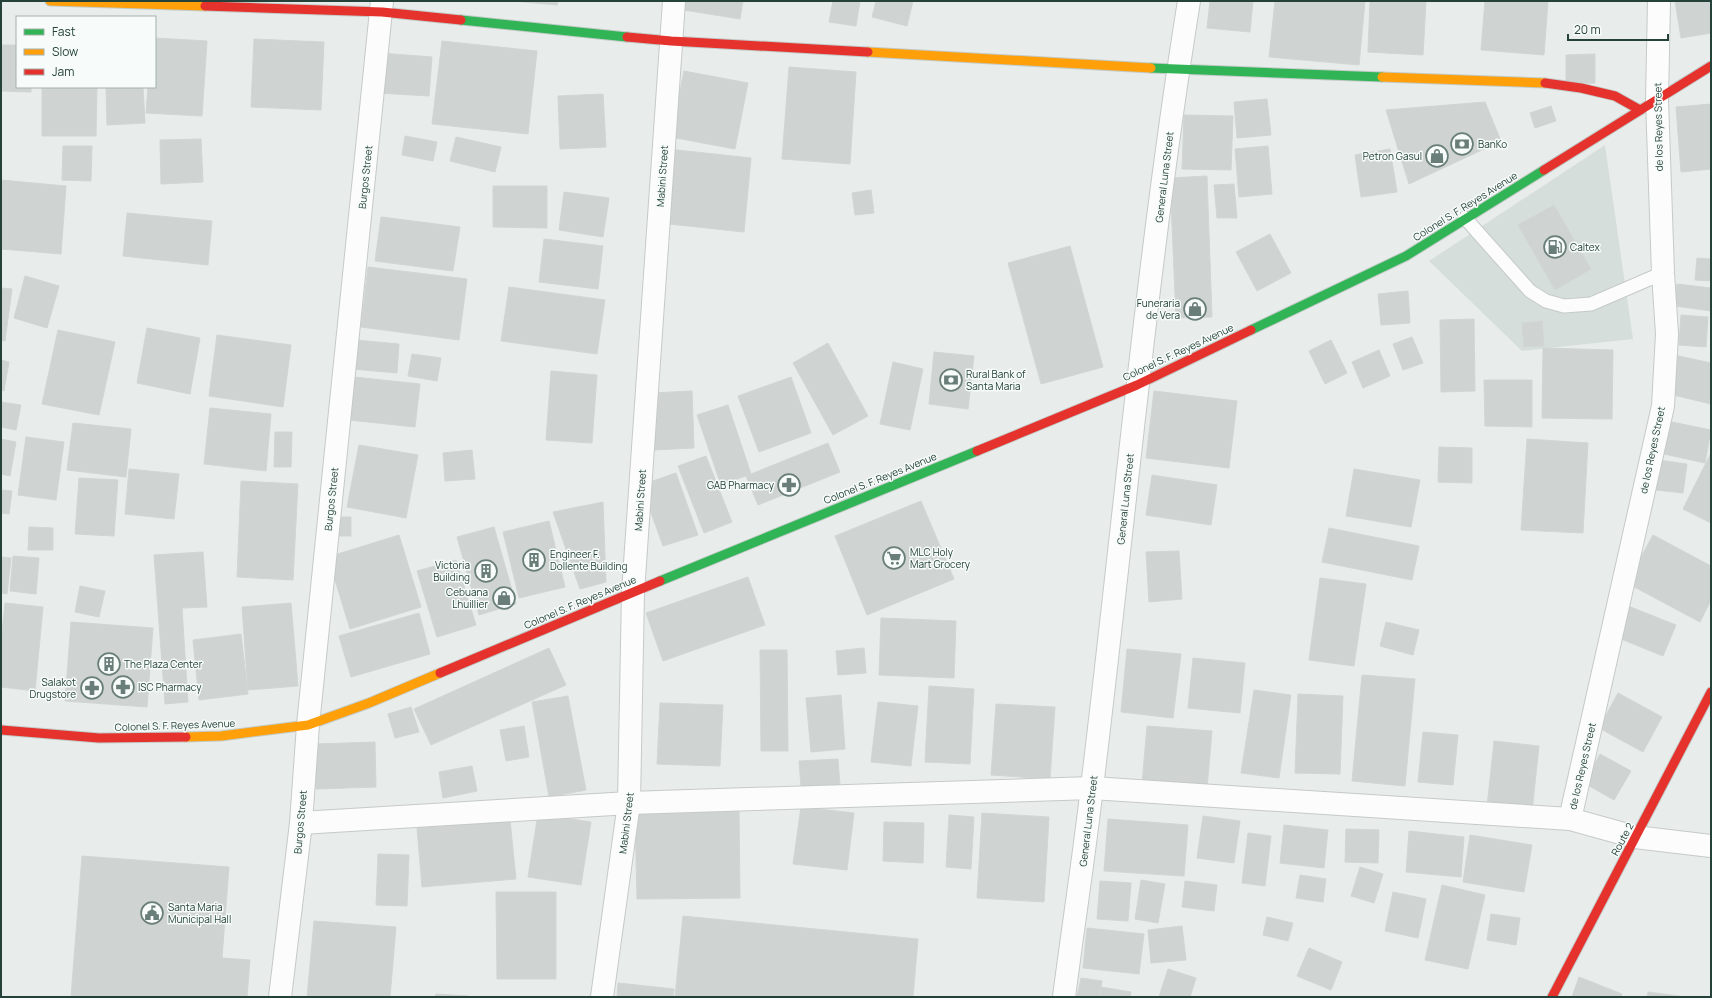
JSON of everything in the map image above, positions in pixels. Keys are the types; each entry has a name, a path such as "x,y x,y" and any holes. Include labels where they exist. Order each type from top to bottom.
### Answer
{"main road":[{"path":"50,1 382,6 671,41 1178,70 1538,82 1581,88 1648,105"},
{"name":"Colonel S. F. Reyes Avenue","path":"1,730 99,738 221,736 308,725 369,703 633,592 1137,384 1406,256 1711,66"},
{"name":"Route 2","path":"1552,997 1711,692"}],"street":[{"name":"Mabini Street","path":"602,997 629,803 633,592 674,1"},
{"name":"General Luna Street","path":"1064,997 1092,788 1137,384 1178,70 1189,1"},
{"name":"de los Reyes Street","path":"1570,819 1663,406 1667,334 1648,105 1659,1"},
{"name":"Burgos Street","path":"280,997 301,823 308,725 382,6"},
{"path":"301,823 629,803 1092,788 1570,819 1635,837 1711,846"}],"lane":[{"path":"1466,218 1530,291 1546,301 1564,306 1591,304 1663,272"}],"shaded area":[{"path":"1605,145 1633,339 1522,351 1429,261"}],"building":[{"path":"513,1 558,1 557,5"},
{"path":"686,1 743,1 740,19 684,10"},
{"path":"833,1 860,1 856,26 829,22"},
{"path":"876,1 913,1 907,26 872,17"},
{"path":"1210,1 1253,1 1250,32 1207,28"},
{"path":"1275,1 1365,1 1359,65 1269,57"},
{"path":"1370,1 1426,1 1423,55 1368,52"},
{"path":"1485,1 1548,1 1544,55 1481,50"},
{"path":"1675,1 1711,1 1711,33 1681,38"},
{"path":"156,38 207,41 202,116 146,113 148,88 156,88"},
{"path":"254,39 324,42 321,110 251,107"},
{"path":"442,41 537,51 528,134 432,124"},
{"path":"1,45 16,45 16,88 31,88 31,92 1,91"},
{"path":"380,53 432,57 429,96 378,93"},
{"path":"1595,54 1595,83 1566,84 1566,55"},
{"path":"789,67 856,72 850,164 782,159"},
{"path":"684,71 748,83 735,149 671,137"},
{"path":"42,88 97,88 96,136 42,136"},
{"path":"106,88 143,88 145,123 107,125"},
{"path":"603,94 606,147 560,149 558,96"},
{"path":"1267,99 1271,135 1237,138 1234,102"},
{"path":"1485,102 1501,141 1409,184 1386,110"},
{"path":"1711,104 1711,169 1681,172 1676,107"},
{"path":"1551,106 1556,121 1535,128 1530,113"},
{"path":"1184,115 1233,116 1231,170 1182,169"},
{"path":"405,136 437,142 433,161 402,155"},
{"path":"456,137 501,147 495,172 450,161"},
{"path":"201,139 203,182 161,184 160,140"},
{"path":"63,146 92,146 91,181 62,180"},
{"path":"1268,146 1272,194 1239,197 1235,149"},
{"path":"668,149 751,158 744,232 660,223"},
{"path":"1390,149 1397,192 1361,197 1355,155"},
{"path":"1207,176 1212,317 1176,318 1170,178"},
{"path":"1,180 66,186 61,254 1,249"},
{"path":"1234,184 1237,218 1217,218 1214,185"},
{"path":"493,186 547,186 547,228 493,227"},
{"path":"871,190 874,213 855,215 852,193"},
{"path":"564,192 609,198 603,237 559,230"},
{"name":"Caltex","path":"1554,205 1591,269 1555,290 1518,225"},
{"path":"127,213 212,221 208,265 123,256"},
{"path":"381,217 460,227 453,271 375,261"},
{"path":"1270,234 1291,273 1257,291 1236,252"},
{"path":"544,239 603,246 598,289 539,282"},
{"path":"1070,246 1103,367 1041,384 1008,263"},
{"path":"1697,258 1711,259 1711,281 1695,280"},
{"path":"368,267 467,279 459,340 361,327"},
{"path":"25,276 59,286 47,328 14,318"},
{"path":"1677,284 1711,288 1711,311 1675,306"},
{"path":"509,287 605,300 597,354 501,341"},
{"path":"1,288 12,289 5,341 1,340"},
{"path":"1408,291 1410,323 1381,325 1378,294"},
{"path":"1681,315 1708,317 1706,347 1679,345"},
{"path":"1474,319 1475,391 1441,392 1440,320"},
{"path":"1542,321 1544,346 1524,347 1522,323"},
{"path":"147,328 200,338 190,394 137,383"},
{"path":"58,330 115,342 99,415 42,404"},
{"path":"217,335 291,345 283,407 209,396"},
{"path":"1412,337 1423,363 1403,370 1393,344"},
{"path":"355,340 399,344 397,373 352,369"},
{"path":"1331,340 1347,373 1325,384 1309,351"},
{"path":"828,343 868,416 833,435 793,363"},
{"path":"1543,348 1613,350 1612,419 1542,418"},
{"path":"1379,350 1390,376 1363,388 1352,362"},
{"name":"Rural Bank of Santa Maria","path":"934,352 974,356 968,409 929,404"},
{"path":"412,354 441,358 437,381 408,376"},
{"path":"1674,355 1711,363 1711,404 1665,393"},
{"path":"1,360 9,362 4,391 1,390"},
{"path":"893,362 923,369 910,430 880,424"},
{"path":"551,371 597,375 592,443 546,440"},
{"path":"354,377 420,384 415,427 349,420"},
{"path":"791,377 811,433 759,452 738,396"},
{"path":"1484,380 1532,380 1532,427 1485,426"},
{"path":"692,391 694,448 653,450 652,393"},
{"path":"1154,391 1237,401 1229,468 1146,458"},
{"path":"1,402 21,405 16,430 1,427"},
{"path":"728,405 751,474 721,485 697,415"},
{"path":"210,408 271,414 266,471 204,464"},
{"path":"1662,420 1711,430 1705,463 1655,452"},
{"path":"73,423 131,429 126,477 67,470"},
{"path":"275,432 292,432 291,467 274,467"},
{"path":"26,437 64,442 56,500 18,495"},
{"path":"1,439 16,442 10,476 1,474"},
{"path":"1527,439 1588,443 1583,533 1521,530"},
{"path":"828,443 840,472 758,505 746,476"},
{"path":"359,445 418,455 406,518 347,507"},
{"path":"1439,447 1472,448 1472,483 1438,482"},
{"path":"472,450 475,479 445,481 443,453"},
{"path":"1711,453 1711,523 1683,509"},
{"path":"706,456 732,522 704,533 678,466"},
{"path":"1651,459 1687,464 1683,493 1647,489"},
{"path":"129,469 179,474 174,519 125,514"},
{"path":"1354,469 1420,480 1411,527 1346,516"},
{"path":"676,473 698,535 663,546 641,485"},
{"path":"1152,475 1217,485 1211,525 1146,515"},
{"path":"79,478 118,480 114,536 75,534"},
{"path":"241,481 298,484 293,580 237,577"},
{"path":"1,490 12,491 9,514 1,513"},
{"name":"MLC Holy Mart Grocery","path":"921,501 954,579 867,615 835,536"},
{"path":"603,502 606,582 580,589 553,512"},
{"path":"334,517 351,517 351,536 334,536"},
{"name":"Engineer F. Dollente Building","path":"549,521 565,587 519,598 503,532"},
{"path":"29,527 53,528 53,550 28,550"},
{"name":"Victoria Building","path":"494,527 516,604 479,615 457,537"},
{"path":"1329,528 1419,546 1412,580 1322,562"},
{"path":"399,535 421,607 350,629 328,557"},
{"path":"1653,535 1711,566 1711,600 1700,622 1627,583"},
{"path":"1179,551 1182,599 1149,602 1146,552"},
{"path":"203,552 207,607 182,608 188,702 165,704 154,555"},
{"path":"13,556 39,558 36,594 10,591"},
{"path":"1,557 11,558 7,594 1,593"},
{"path":"456,560 476,625 437,637 417,571"},
{"path":"748,577 765,625 663,661 646,613"},
{"path":"1320,578 1366,584 1354,666 1309,660"},
{"path":"80,586 105,591 99,617 75,612"},
{"path":"5,603 43,607 35,691 1,687 1,642"},
{"path":"291,603 298,686 248,690 242,607"},
{"path":"1628,606 1676,625 1663,656 1616,637"},
{"path":"419,613 430,654 351,677 339,636"},
{"path":"881,618 956,621 954,678 879,675"},
{"name":"The Plaza Center","path":"71,622 153,628 147,707 65,701"},
{"path":"1386,622 1419,630 1413,655 1380,646"},
{"path":"241,634 248,694 199,700 193,640"},
{"path":"549,648 566,685 431,745 414,709"},
{"path":"864,648 866,673 838,675 836,651"},
{"path":"1127,649 1181,654 1173,718 1121,712"},
{"path":"760,650 787,650 788,751 761,751"},
{"path":"1193,658 1245,663 1240,713 1188,708"},
{"path":"1362,675 1415,679 1405,786 1352,781"},
{"path":"929,686 974,689 970,764 925,762"},
{"path":"1254,690 1291,695 1279,778 1241,773"},
{"path":"1618,693 1662,717 1643,752 1599,728"},
{"path":"1298,694 1343,696 1340,774 1295,773"},
{"path":"841,695 845,749 811,752 806,698"},
{"path":"568,696 586,790 549,797 532,702"},
{"path":"878,702 918,706 911,766 871,762"},
{"path":"660,703 723,705 720,766 657,764"},
{"path":"996,704 1055,707 1050,779 991,775"},
{"path":"411,707 419,732 395,738 388,714"},
{"path":"524,726 529,757 506,761 500,730"},
{"path":"1147,726 1212,731 1207,789 1142,784"},
{"path":"1423,732 1458,735 1453,785 1418,782"},
{"path":"1494,741 1539,746 1532,812 1487,807"},
{"path":"375,742 376,787 316,789 315,744"},
{"path":"1600,754 1631,771 1614,800 1584,783"},
{"path":"838,759 840,785 801,787 799,761"},
{"path":"472,766 477,791 443,798 439,772"},
{"path":"801,807 854,813 847,870 793,864"},
{"path":"739,811 740,898 637,899 635,812"},
{"path":"982,813 1049,817 1044,902 977,898"},
{"path":"538,814 591,822 581,885 528,877"},
{"path":"949,815 974,817 971,869 946,867"},
{"path":"1203,816 1240,821 1234,863 1197,858"},
{"path":"1108,819 1188,825 1184,876 1104,871"},
{"path":"510,820 516,879 422,887 417,828"},
{"path":"884,822 924,823 923,863 883,861"},
{"path":"1284,825 1328,830 1324,868 1280,863"},
{"path":"1346,829 1379,830 1378,863 1345,862"},
{"path":"1409,831 1464,837 1461,877 1406,872"},
{"path":"1248,833 1271,836 1265,886 1242,883"},
{"path":"1470,835 1532,845 1524,892 1463,882"},
{"path":"378,854 409,855 407,906 376,905"},
{"name":"Santa Maria Municipal Hall","path":"82,856 229,867 222,958 250,960 247,997 71,997"},
{"path":"1360,867 1383,874 1374,903 1351,896"},
{"path":"1300,875 1326,879 1323,902 1296,898"},
{"path":"1141,880 1165,884 1158,923 1135,919"},
{"path":"1100,881 1131,883 1128,921 1097,919"},
{"path":"1185,881 1217,885 1214,911 1182,907"},
{"path":"1442,885 1485,895 1468,969 1425,960"},
{"path":"496,892 556,892 556,979 497,979"},
{"path":"1393,892 1426,899 1418,938 1385,931"},
{"path":"1491,914 1520,918 1516,945 1487,940"},
{"path":"683,916 918,939 913,997 675,997"},
{"path":"1267,917 1293,923 1288,941 1263,935"},
{"path":"314,921 396,927 390,997 307,997"},
{"path":"1182,926 1186,960 1151,963 1148,930"},
{"path":"1087,928 1144,934 1139,974 1083,968"},
{"path":"1309,948 1342,962 1331,990 1297,976"},
{"path":"1168,969 1196,978 1190,997 1159,997"},
{"path":"1579,977 1622,994 1621,997 1572,997"},
{"path":"1081,978 1102,981 1099,997 1077,997"},
{"path":"618,983 674,989 673,997 617,997"},
{"path":"1101,987 1131,992 1130,997 1100,997"},
{"path":"1648,992 1686,997 1647,997"},
{"path":"436,994 468,996 468,997 435,997"}],"traffic: fast":[{"path":"461,20 627,37"},
{"path":"1151,68 1382,77"},
{"path":"1251,330 1406,256 1544,170"},
{"path":"660,581 977,451"}],"traffic: slow":[{"path":"50,1 205,6"},
{"path":"868,52 1151,68"},
{"path":"1382,77 1545,83"},
{"path":"186,737 221,736 308,725 369,703 440,673"}],"traffic: jam":[{"path":"205,6 382,12 461,20"},
{"path":"627,37 671,41 868,52"},
{"path":"1544,170 1711,66"},
{"path":"1545,83 1581,88 1615,96 1640,110"},
{"path":"977,451 1137,385 1251,330"},
{"path":"440,673 660,581"},
{"path":"1552,997 1711,692"},
{"path":"1,730 99,738 186,737"}],"place":[{"name":"BanKo","path":"1462,144"},
{"name":"Petron Gasul","path":"1437,156"},
{"name":"Caltex","path":"1555,247"},
{"name":"Funeraria de Vera","path":"1195,309"},
{"name":"Rural Bank of Santa Maria","path":"951,380"},
{"name":"GAB Pharmacy","path":"789,485"},
{"name":"MLC Holy Mart Grocery","path":"894,558"},
{"name":"Engineer F. Dollente Building","path":"534,560"},
{"name":"Victoria Building","path":"486,571"},
{"name":"Cebuana Lhuillier","path":"504,598"},
{"name":"The Plaza Center","path":"109,664"},
{"name":"ISC Pharmacy","path":"123,687"},
{"name":"Salakot Drugstore","path":"92,688"},
{"name":"Santa Maria Municipal Hall","path":"152,913"}]}
